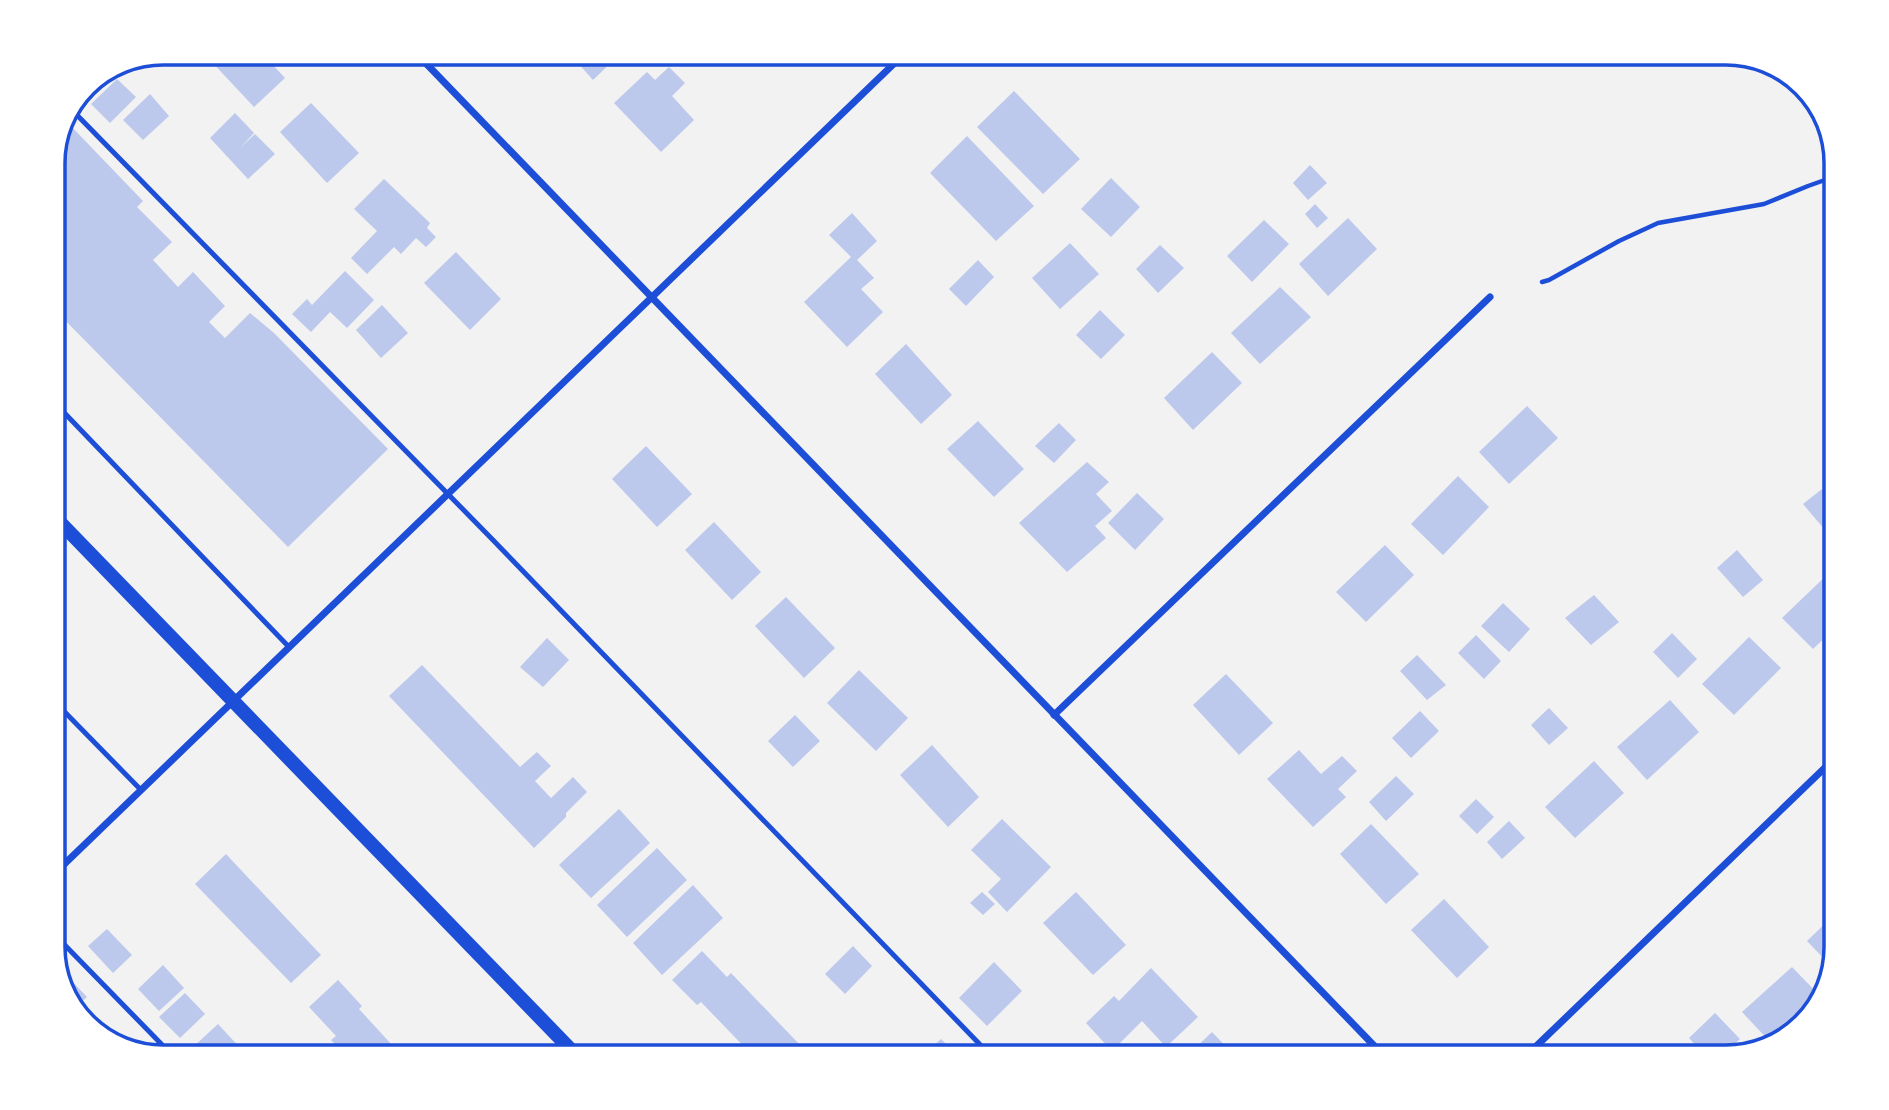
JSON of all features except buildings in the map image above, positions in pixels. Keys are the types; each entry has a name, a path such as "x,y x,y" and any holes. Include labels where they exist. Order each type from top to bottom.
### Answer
{"main road":[{"path":"65,527 565,1045"}],"street":[{"path":"428,65 1372,1045"},
{"path":"65,864 893,65"},
{"path":"1054,715 1490,297"},
{"path":"1538,1045 1824,769"}],"lane":[{"path":"77,115 979,1045"},
{"path":"65,414 289,648"},
{"path":"65,712 141,790"},
{"path":"65,945 161,1045"}],"path":[{"path":"1542,282 1658,223 1764,204 1824,181"}]}
